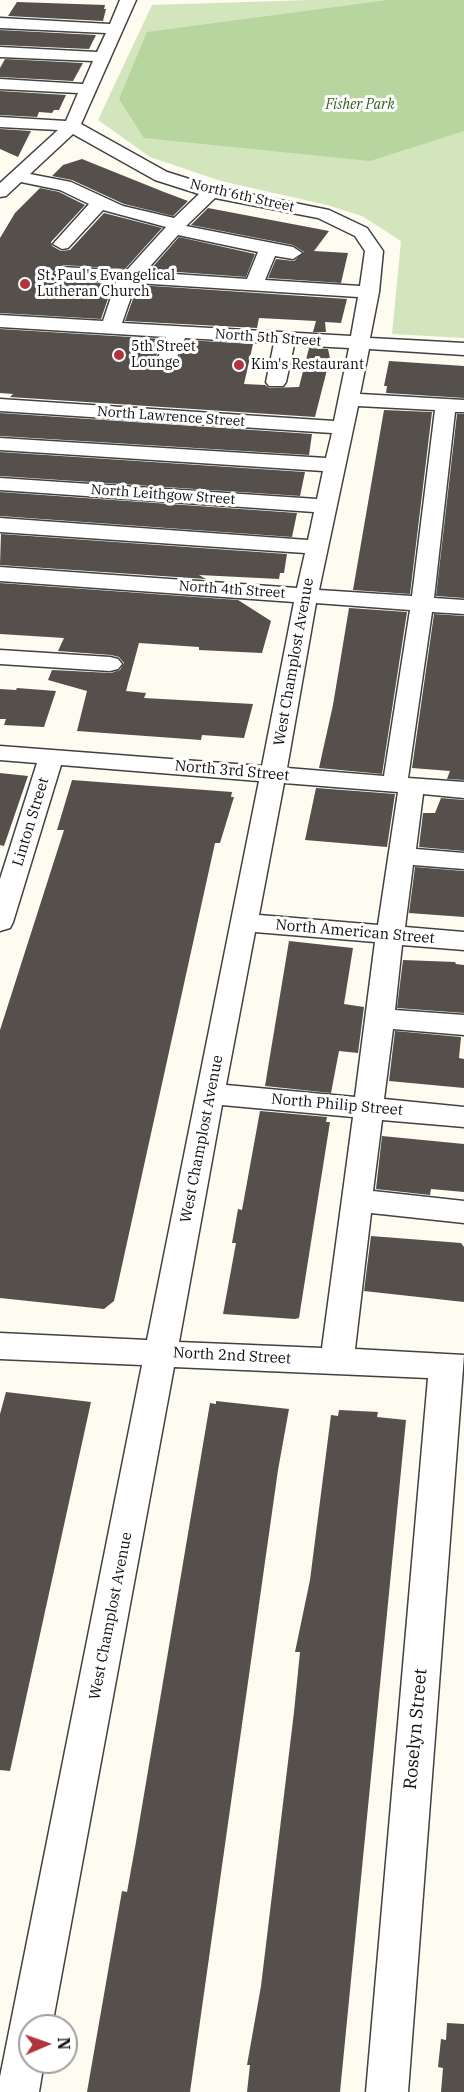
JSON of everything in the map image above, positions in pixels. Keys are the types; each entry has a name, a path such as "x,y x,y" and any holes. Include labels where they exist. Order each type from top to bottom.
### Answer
{"street":[{"path":"0,192 72,126 128,0"},
{"path":"0,23 116,29"},
{"path":"0,52 103,57"},
{"path":"0,84 89,89"},
{"name":"North 6th Street","path":"0,122 72,126 127,159 161,176 211,192 323,214 361,232 374,252"},
{"path":"0,168 65,186 126,213 268,249 293,253"},
{"path":"111,328 123,286 175,226 211,192"},
{"path":"62,244 101,202"},
{"path":"254,285 268,249"},
{"name":"West Champlost Avenue","path":"33,2014 162,1353 210,1094 246,923 305,595 350,399 370,292 374,252"},
{"path":"63,273 370,292"},
{"name":"North 5th Street","path":"0,321 464,349"},
{"path":"166,363 177,333"},
{"path":"276,382 285,339"},
{"path":"337,1361 401,856 404,785 422,604 455,405 350,399"},
{"name":"North Lawrence Street","path":"0,405 343,428"},
{"path":"0,444 335,465"},
{"name":"North Leithgow Street","path":"0,484 325,506"},
{"path":"0,525 316,548"},
{"name":"North 4th Street","path":"0,574 464,608"},
{"path":"0,657 110,664"},
{"name":"North 3rd Street","path":"0,753 464,790"},
{"name":"Linton Street","path":"0,922 51,757"},
{"path":"401,856 464,861"},
{"name":"North American Street","path":"246,923 464,941"},
{"path":"380,1018 464,1025"},
{"name":"North Philip Street","path":"210,1094 464,1117"},
{"path":"358,1201 464,1212"},
{"name":"North 2nd Street","path":"0,1346 454,1367"},
{"name":"Roselyn Street","path":"387,2092 454,1367"},
{"name":"West Champlost Avenue","path":"18,2092 21,2074"}],"green space":[{"name":"Fisher Park","path":"309,0 464,0 464,338 392,334 401,241 362,216 327,205 221,181 150,157 98,120 152,5"},
{"name":"Fisher Park","path":"388,0 464,0 464,131 370,161 144,138 119,99 147,32"}],"building":[{"path":"17,2 105,5 104,9 106,9 103,21 8,16"},
{"path":"0,30 96,35 89,49 0,45"},
{"path":"5,59 83,63 73,81 0,77 0,68"},
{"path":"0,91 66,95 59,110 54,110 52,113 39,112 37,117 0,115"},
{"path":"0,129 31,131 18,157 0,149"},
{"path":"82,159 188,201 173,216 124,204 72,180 52,176 63,165"},
{"path":"40,188 59,192 85,205 51,242 52,246 61,251 70,250 104,213 162,228 125,269 63,265 52,272 63,281 113,284 101,319 0,313 0,238 15,213"},
{"path":"208,208 329,231 314,251 348,253 341,283 268,278 276,259 294,261 304,252 293,245 191,225"},
{"path":"179,237 255,254 246,277 150,270"},
{"path":"138,285 347,299 341,323 325,322 326,332 313,332 316,321 259,318 257,328 125,321"},
{"path":"0,329 163,339 154,362 159,369 174,369 186,340 253,344 244,384 265,385 269,388 299,387 309,348 328,349 330,358 315,417 10,397 13,394 0,393"},
{"path":"389,361 464,366 464,398 386,393 387,386 384,386"},
{"path":"384,410 432,412 410,594 353,590"},
{"path":"0,413 312,434 309,455 0,436"},
{"path":"457,414 464,414 464,598 436,596"},
{"path":"0,452 305,472 300,496 0,476"},
{"path":"0,492 297,513 292,537 0,516"},
{"path":"1,534 287,554 284,573 280,573 279,579 199,575 206,579 0,565"},
{"path":"0,583 238,600 271,621 262,653 199,650 199,647 139,643 126,691 146,693 144,698 253,704 244,738 202,735 201,740 77,731 87,691 48,680 52,670 111,673 120,670 124,663 119,657 111,655 58,651 64,638 0,634"},
{"path":"349,608 407,612 382,774 319,768 333,705"},
{"path":"434,614 464,616 464,780 447,779 450,771 412,768"},
{"path":"17,688 56,691 44,727 4,725 6,719 0,719 0,689 16,690"},
{"path":"0,773 28,776 4,846 0,845"},
{"path":"72,780 232,792 231,797 234,797 220,843 215,843 114,1301 104,1309 0,1298 0,1030 64,830 57,830"},
{"path":"316,788 395,794 387,847 305,840"},
{"path":"441,798 464,800 464,851 419,847 423,813 435,813"},
{"path":"415,867 464,871 464,917 409,913"},
{"path":"289,941 353,948 344,1004 364,1007 358,1053 339,1051 331,1093 265,1086"},
{"path":"403,960 455,962 464,965 464,1013 397,1008"},
{"path":"395,1031 461,1037 459,1058 464,1059 464,1088 389,1081"},
{"path":"260,1111 327,1117 326,1122 330,1122 299,1318 295,1319 223,1314 236,1243 232,1243 238,1209 242,1210"},
{"path":"382,1136 464,1144 464,1192 431,1189 430,1195 376,1189"},
{"path":"371,1236 461,1243 464,1247 464,1302 364,1291"},
{"path":"6,1392 91,1402 10,1771 0,1770 0,1414"},
{"path":"216,1401 289,1409 278,1470 190,2092 87,2092 122,1891 127,1892 136,1842 210,1403 216,1404"},
{"path":"339,1410 378,1412 377,1417 406,1420 340,2092 247,2092 250,2065 247,2065 261,1986 294,1712 300,1652 295,1652 310,1580 331,1415 338,1416"},
{"path":"447,2023 464,2024 464,2092 441,2092 443,2068 438,2067 441,2039 446,2040"}],"place":[{"name":"St. Paul's Evangelical Lutheran Church","path":"25,284"},
{"name":"5th Street Lounge","path":"119,355"},
{"name":"Kim's Restaurant","path":"239,365"}]}
